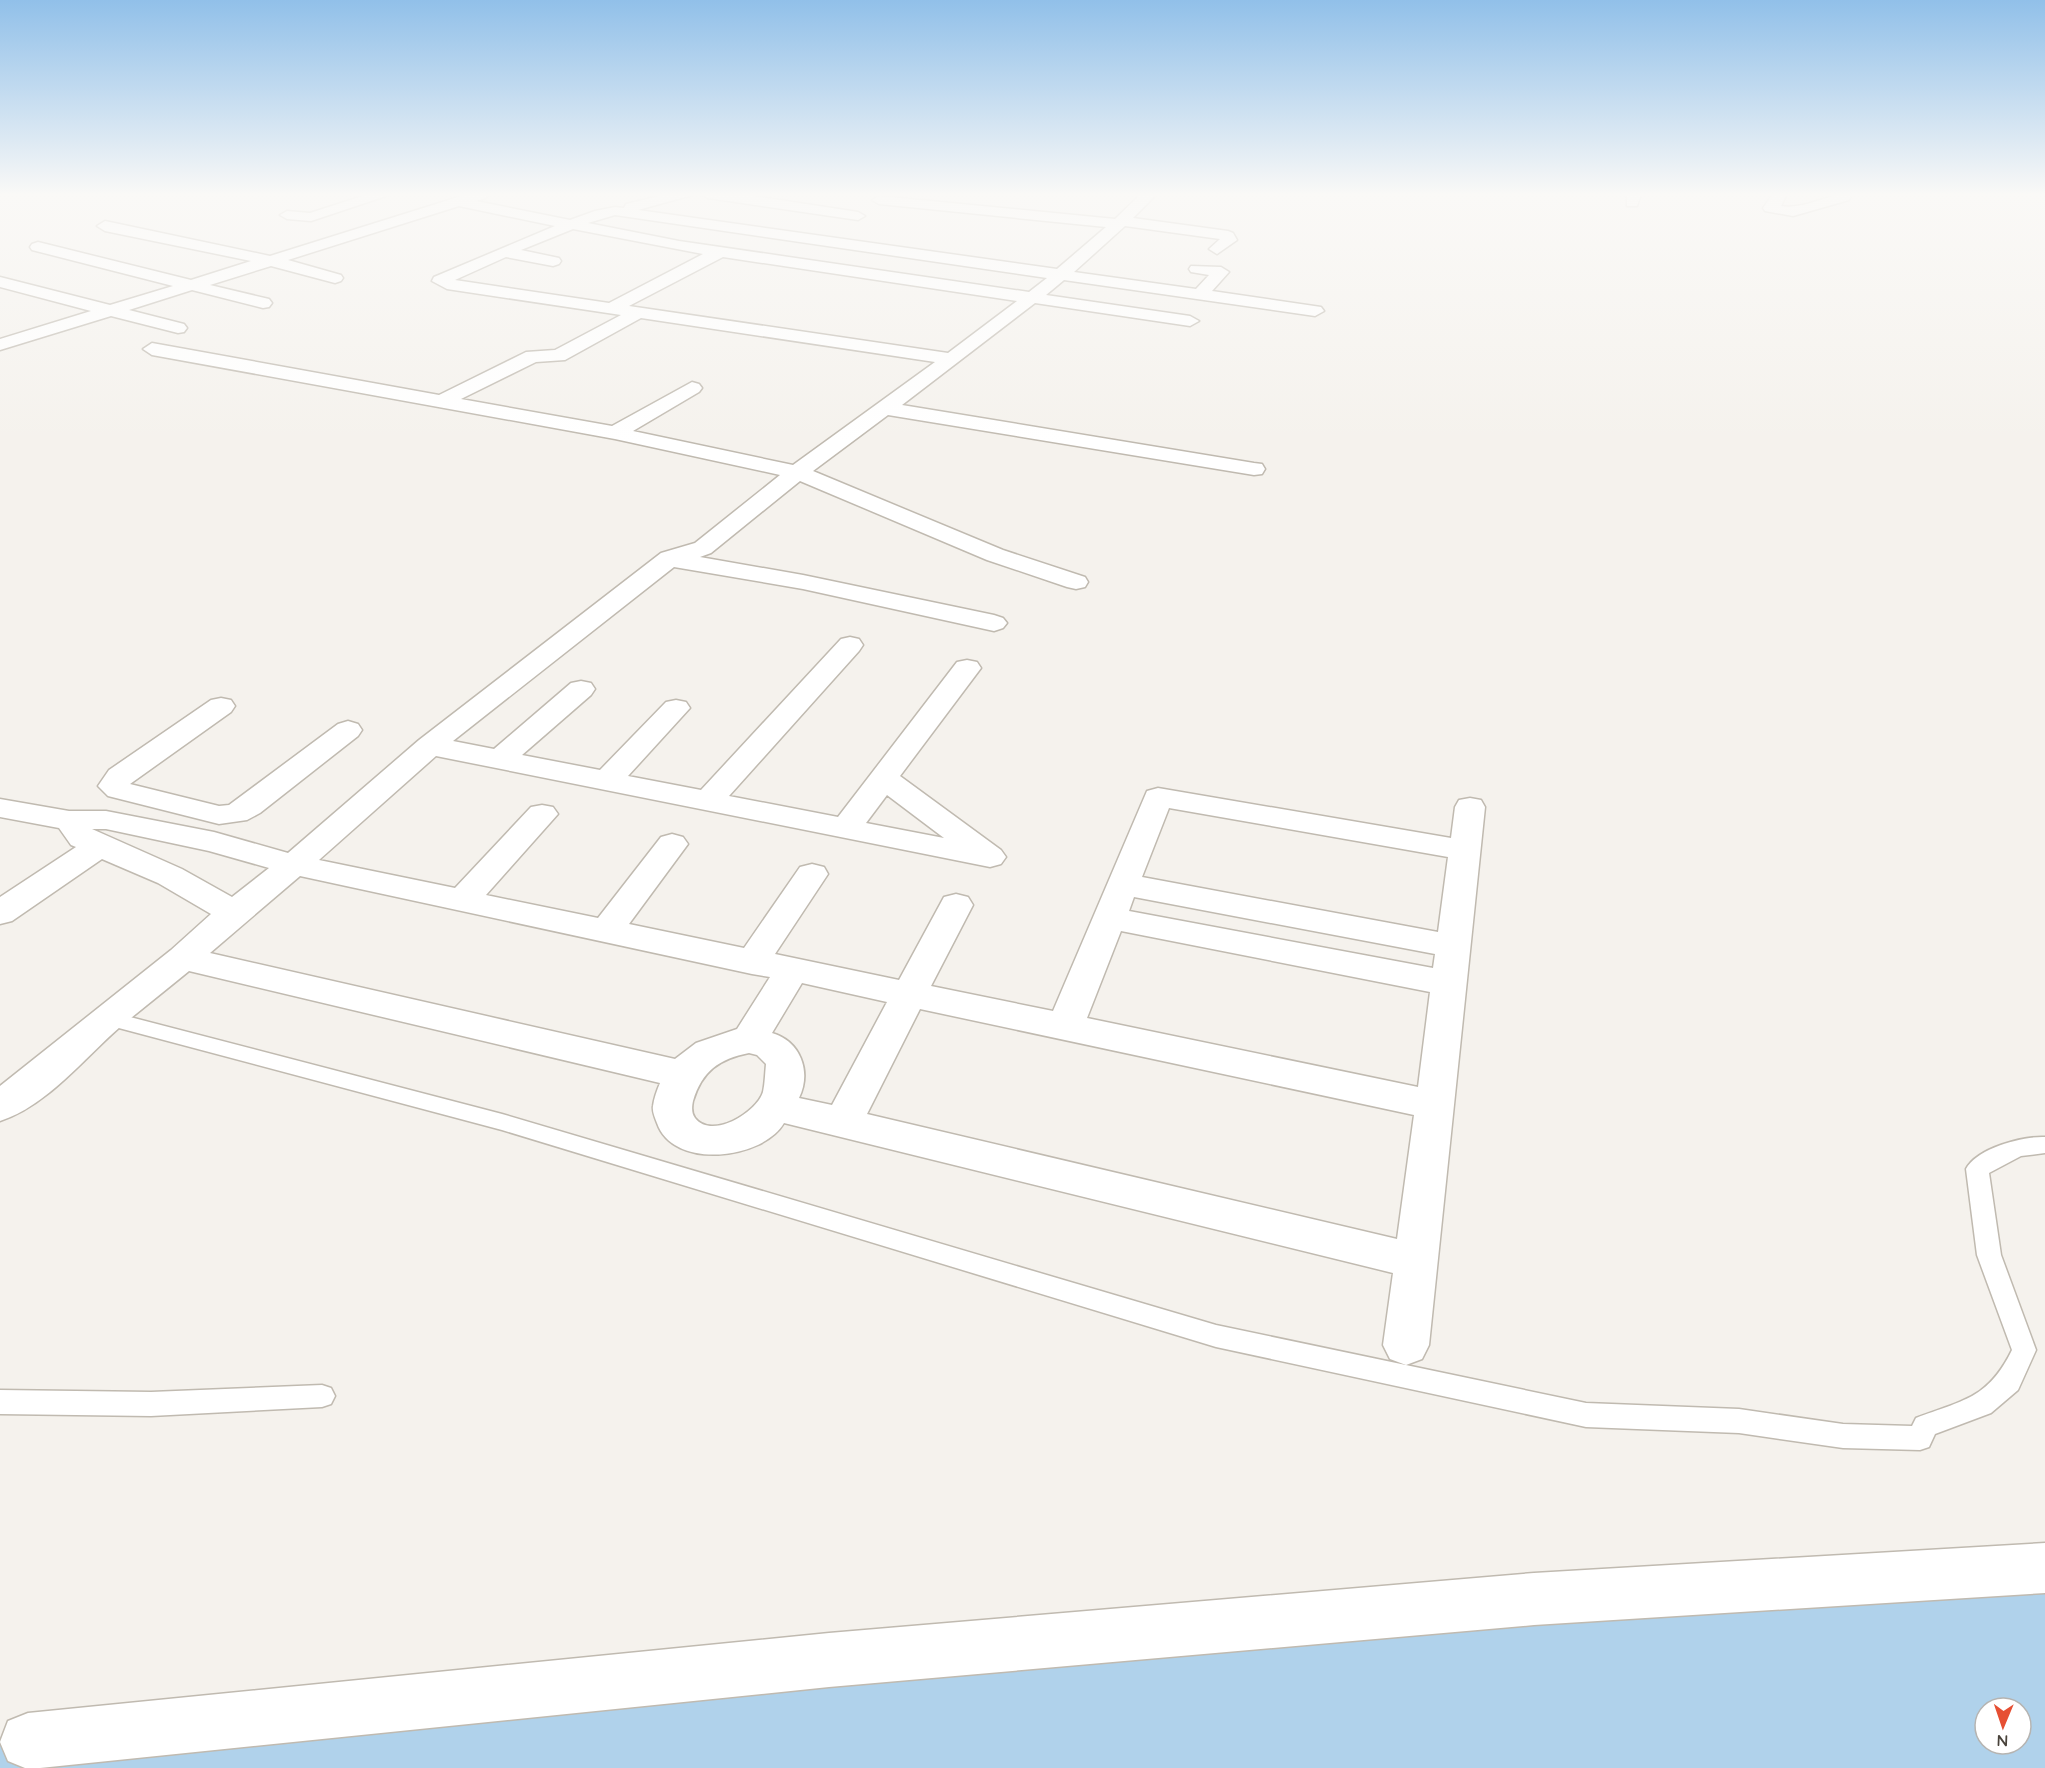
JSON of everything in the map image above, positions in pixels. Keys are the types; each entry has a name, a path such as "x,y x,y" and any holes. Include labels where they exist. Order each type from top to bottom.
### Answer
{"street":[{"path":"155,277 263,303"},
{"path":"0,345 218,277"},
{"path":"329,277 335,278"},
{"path":"450,277 440,281 447,284 950,359"},
{"path":"613,308 674,277"},
{"path":"883,277 1190,321"},
{"path":"0,1106 17,1079 107,1018 183,958 234,912 294,865 499,689 670,558 703,548 883,408 1059,277"},
{"path":"1073,277 1315,311"},
{"path":"1201,293 1217,277"},
{"path":"25,288 56,279"},
{"path":"0,282 178,328"},
{"path":"444,400 533,356 558,356 640,312"},
{"path":"0,332 21,338"},
{"path":"152,349 444,400 615,433 799,473 836,486 995,555 1076,582"},
{"path":"615,433 692,388"},
{"path":"883,408 1254,469"},
{"path":"670,558 814,584 994,623"},
{"path":"710,800 850,645"},
{"path":"846,828 967,668"},
{"path":"500,759 581,689"},
{"path":"221,706 120,776 113,786 119,790 219,815 236,813 249,806 348,730"},
{"path":"608,780 676,708"},
{"path":"432,746 990,857 883,778"},
{"path":"0,913 104,833 141,795"},
{"path":"1065,1027 1158,797 1465,849"},
{"path":"1406,1345 1470,807"},
{"path":"0,808 69,820 82,838 104,833 214,842 294,865 1435,1105"},
{"path":"462,901 542,814"},
{"path":"104,833 170,876 234,912"},
{"path":"170,876 214,842"},
{"path":"606,931 672,843"},
{"path":"752,962 812,874"},
{"path":"1123,884 1454,946"},
{"path":"843,1121 956,905"},
{"path":"1109,918 1449,983"},
{"path":"183,958 683,1075"},
{"path":"748,1040 792,970"},
{"path":"748,1040 769,1045 785,1060 787,1078 777,1107 753,1131 708,1142 688,1135 676,1126 672,1112 672,1095 683,1075 710,1051 726,1043 748,1040"},
{"path":"777,1107 843,1121 1416,1261"},
{"path":"28,1740 828,1659 1534,1599 2045,1568"}],"lane":[{"path":"107,1018 502,1122 1216,1336 1586,1415 1739,1421 1843,1436 1920,1438 1925,1426 1982,1405 2009,1382 2024,1350 1989,1255 1977,1169 1999,1155 2034,1144 2045,1145"},
{"path":"0,1402 151,1404 322,1396"}],"water":[{"path":"2045,1569 2045,1768 0,1768 0,1742"}]}
